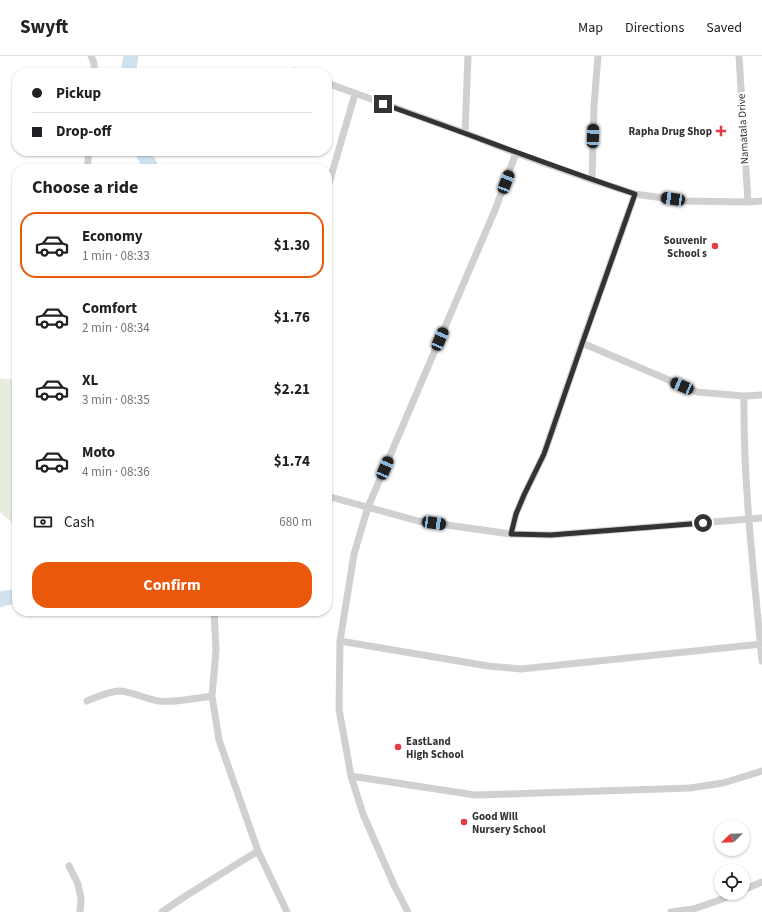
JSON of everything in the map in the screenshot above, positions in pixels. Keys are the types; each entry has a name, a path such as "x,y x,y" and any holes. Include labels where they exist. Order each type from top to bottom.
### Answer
{"street":[{"path":"91,56 94,63 94,68"},
{"path":"465,133 468,56"},
{"path":"592,180 594,106 598,56"},
{"name":"Namatala Drive","path":"739,56 748,202"},
{"path":"332,85 516,153 635,194 685,201 762,201"},
{"path":"332,173 356,94"},
{"path":"408,912 394,885 363,814 351,776 339,709 340,641 354,554 368,508 495,210 516,153"},
{"path":"511,534 516,514 544,454 635,194"},
{"path":"582,344 697,392 744,396 762,395"},
{"path":"744,396 749,520 762,661"},
{"path":"332,497 418,521 511,534 551,535 762,518"},
{"path":"214,616 216,650 212,696 219,740 258,851 287,912"},
{"path":"340,641 488,666 521,669 761,644"},
{"path":"87,701 118,691 129,692 160,701 175,701 212,696"},
{"path":"351,776 475,795 690,788 723,783 762,771"},
{"path":"162,912 258,851"},
{"path":"70,866 78,884 81,899 80,912"},
{"path":"750,887 762,882"},
{"path":"671,912 693,909 719,900"}],"shaded area":[{"path":"0,378 12,379 12,523 0,512"}],"waterway":[{"path":"129,68 131,56"},
{"path":"145,156 149,164"},
{"path":"0,600 12,597"}],"place":[{"name":"Rapha Drug Shop","path":"721,131"},
{"name":"Souvenir School s","path":"715,246"},
{"name":"EastLand High School","path":"398,747"},
{"name":"Good Will Nursery School","path":"464,822"}],"route":[{"path":"383,104 516,153 635,194 544,454 516,514 511,534 551,535 703,523"}]}
